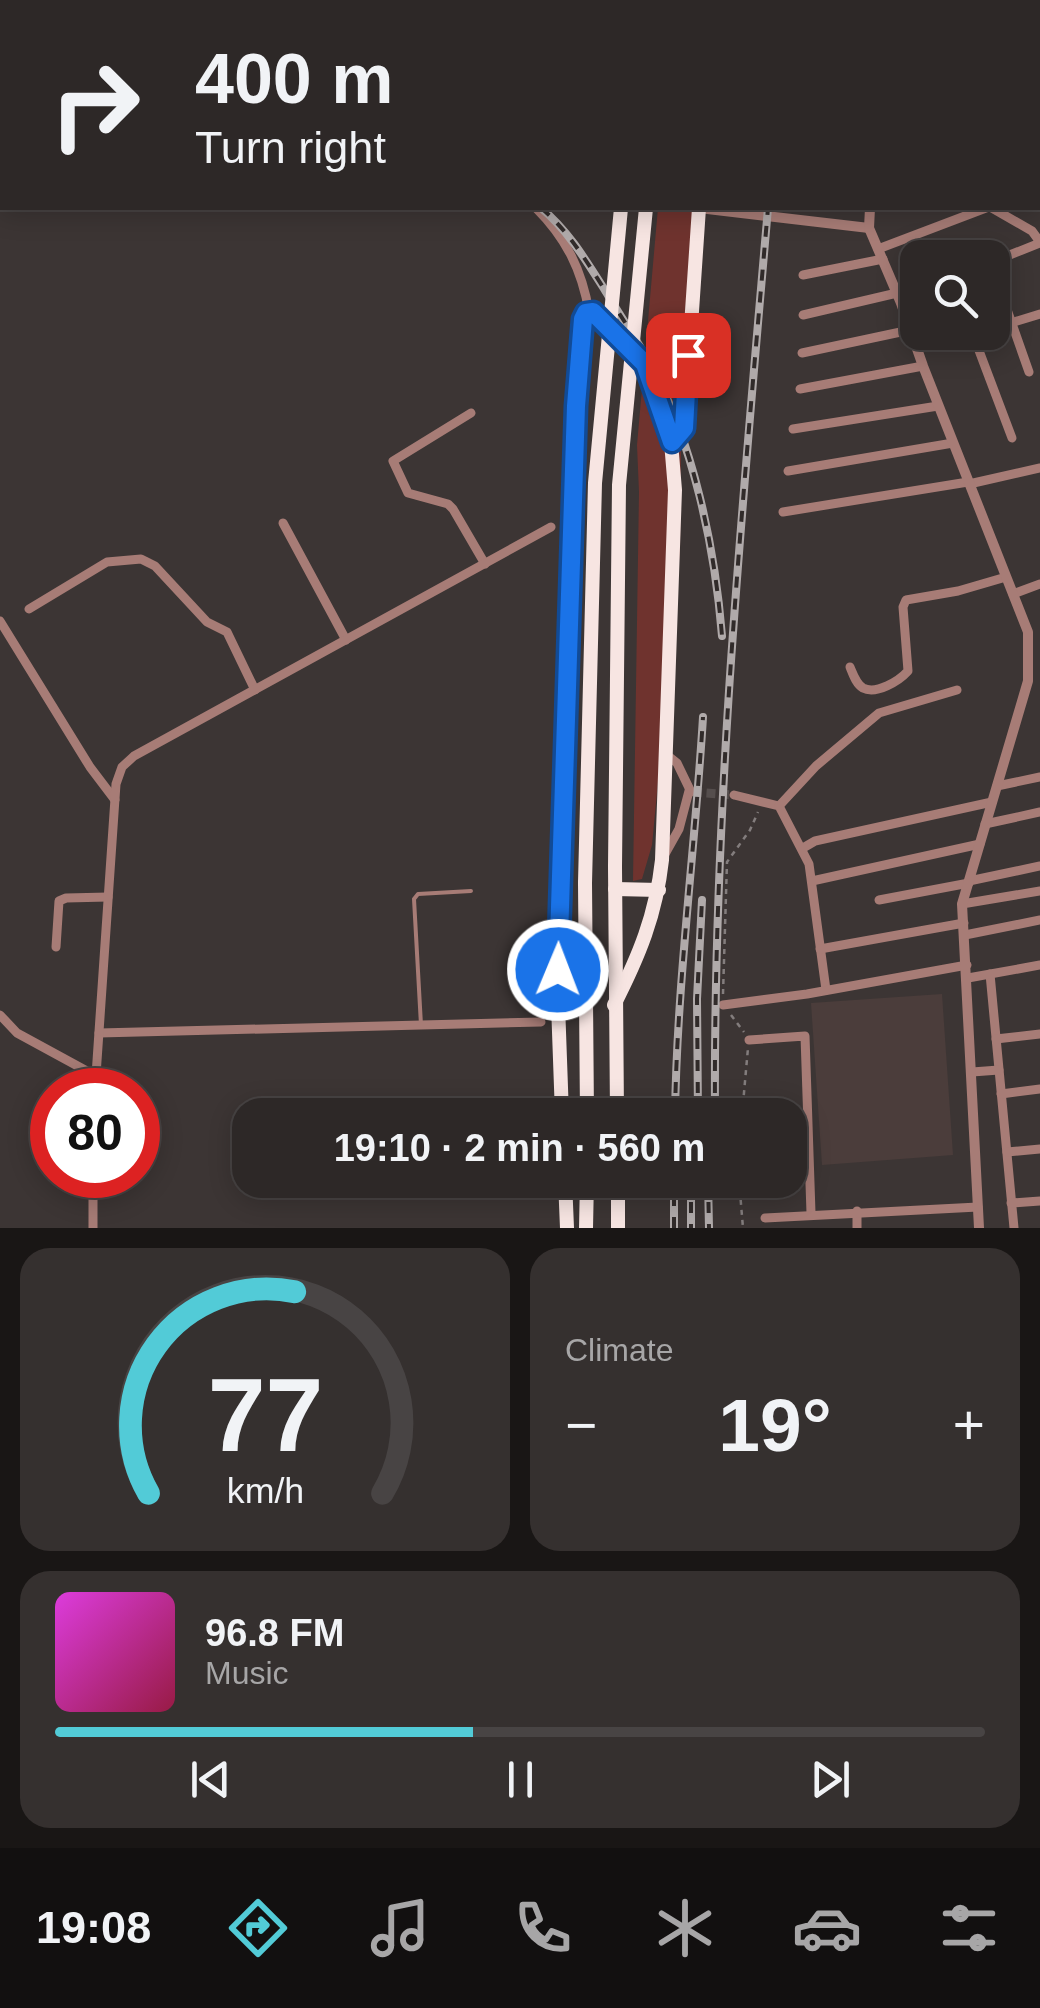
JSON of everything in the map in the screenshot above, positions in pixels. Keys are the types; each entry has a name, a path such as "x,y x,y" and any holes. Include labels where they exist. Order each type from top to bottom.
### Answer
{"highway":[{"path":"587,1098 586,883 595,483 621,210"},
{"path":"617,1098 614,889 618,485 646,210"},
{"path":"672,442 684,428 698,210"},
{"path":"562,1098 558,937 576,406 583,319 589,312 645,364 672,442 675,479 662,860 642,949 614,1005"},
{"path":"614,889 658,890"},
{"path":"558,937 586,935"},
{"path":"566,1198 567,1228"},
{"path":"586,1228 587,1198"}],"street":[{"path":"538,210 577,262 589,312"},
{"path":"715,210 869,228"},
{"path":"870,210 869,228 900,301"},
{"path":"803,275 881,254 984,210"},
{"path":"993,210 1032,231 1040,242 1010,256"},
{"path":"803,314 899,298"},
{"path":"1010,312 1029,372"},
{"path":"1014,322 1040,314"},
{"path":"802,353 900,332"},
{"path":"917,350 1026,627 1034,680 1021,705 962,904 979,1228"},
{"path":"979,350 1012,438"},
{"path":"800,389 923,366"},
{"path":"793,429 938,406"},
{"path":"471,413 394,461 408,493 453,509 485,564"},
{"path":"788,471 953,443"},
{"path":"783,512 1040,468"},
{"path":"283,523 346,640"},
{"path":"97,1068 115,800 122,767 134,756 551,527"},
{"path":"28,609 107,562 141,559 155,566 207,622 227,632 255,690"},
{"path":"850,667 858,685 865,690 876,690 904,676 908,671 903,606 906,600 1006,577"},
{"path":"1013,594 1040,584"},
{"path":"0,621 90,767 115,800"},
{"path":"1026,627 1040,622"},
{"path":"779,806 816,766 879,712 956,690"},
{"path":"662,860 679,829 691,792 683,774 667,755"},
{"path":"997,786 1040,777"},
{"path":"734,795 779,806 803,848 812,881 826,990"},
{"path":"803,848 815,840 992,802"},
{"path":"985,824 1040,812"},
{"path":"812,881 980,844"},
{"path":"879,900 1040,866"},
{"path":"962,904 1040,891"},
{"path":"56,947 59,901 108,896"},
{"path":"965,935 1040,920"},
{"path":"820,950 964,922"},
{"path":"723,1005 967,965"},
{"path":"968,978 1040,965"},
{"path":"990,974 1014,1228"},
{"path":"0,1015 17,1033 81,1068"},
{"path":"99,1033 541,1022"},
{"path":"996,1039 1040,1034"},
{"path":"749,1040 805,1036 811,1213"},
{"path":"972,1072 999,1070"},
{"path":"1002,1094 1040,1090"},
{"path":"1007,1152 1040,1149"},
{"path":"92,1228 93,1198"},
{"path":"1012,1204 1040,1201"},
{"path":"765,1218 978,1207"},
{"path":"857,1212 858,1228"}],"lane":[{"path":"421,1025 414,898 418,894 471,891"}],"path":[{"path":"744,1098 749,1040 723,1005 722,952 727,862 750,830 759,800"},
{"path":"740,1198 743,1228"}],"shaded area":[{"path":"658,210 694,210 682,350 680,550 652,845 642,879 633,881 639,492 637,445"},
{"path":"942,994 953,1155 822,1165 811,1003"}],"tunnel":[{"path":"693,792 734,795"}],"railway":[{"path":"543,210 584,258 640,346 665,394 700,496 722,636"},
{"path":"715,1098 724,774 768,210"},
{"path":"676,1098 703,717"},
{"path":"698,1098 702,900"},
{"path":"674,1198 674,1228"},
{"path":"691,1198 691,1228"},
{"path":"708,1198 709,1228"}],"route":[{"path":"558,970 576,406 583,319 586,313 593,312 645,364 672,442 684,428 688,355"}]}
